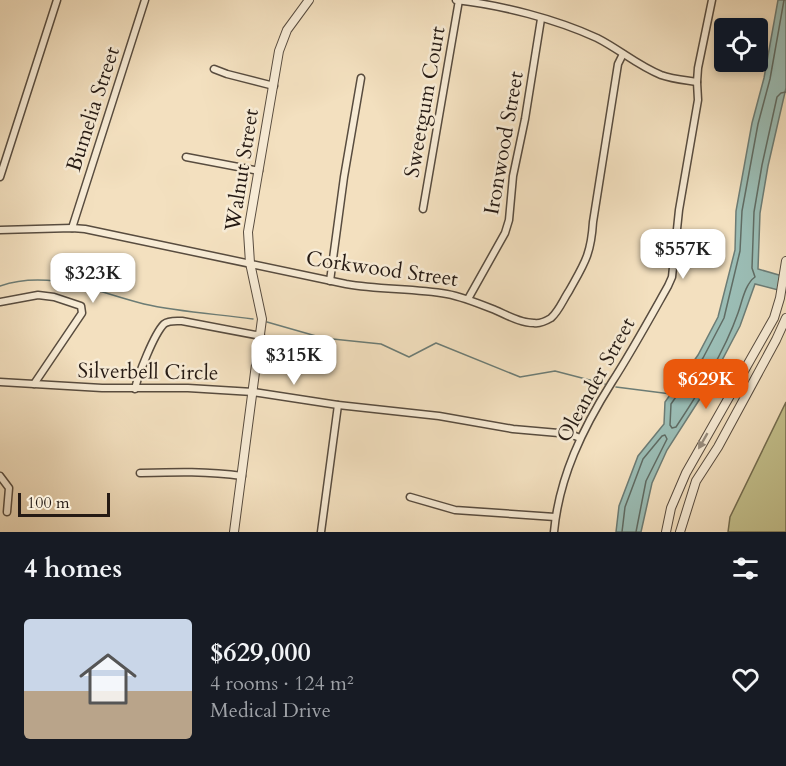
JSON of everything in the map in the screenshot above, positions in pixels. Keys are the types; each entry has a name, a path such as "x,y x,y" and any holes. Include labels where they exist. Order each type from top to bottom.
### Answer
{"street":[{"path":"0,177 57,0"},
{"name":"Bumelia Street","path":"72,228 145,0"},
{"path":"458,0 484,3 541,19 598,39 660,74 697,81"},
{"name":"Sweetgum Court","path":"423,209 458,0"},
{"name":"Oleander Street","path":"554,532 562,486 580,438 597,404 629,354 672,277 679,210 698,100 697,81 712,0"},
{"name":"Walnut Street","path":"234,532 262,319 250,264 248,232 282,40 304,1"},
{"name":"Ironwood Street","path":"468,299 505,233 509,220 513,176 525,119 541,19"},
{"name":"Corkwood Street","path":"0,230 72,228 375,289 424,291 468,299 515,319 532,324 541,323 557,312 585,264 592,243 593,222 618,64 624,54"},
{"path":"214,69 274,86"},
{"path":"330,280 361,78"},
{"path":"186,157 259,171"},
{"path":"666,532 670,508 686,473 774,318 786,262"},
{"path":"0,302 38,295 54,297 81,306 82,314 34,384"},
{"path":"680,532 696,481 718,447 786,318"},
{"path":"135,389 138,375 157,335 164,324 171,321 182,321 261,336"},
{"name":"Silverbell Circle","path":"0,382 253,392 338,405 439,416 513,429 570,434 580,438"},
{"path":"321,532 338,405"},
{"path":"140,473 218,472 242,477"},
{"path":"0,476 9,488 7,512"},
{"path":"410,497 455,510 555,517"}],"shaded area":[{"path":"786,402 786,532 728,532 730,517"}],"water":[{"path":"778,0 786,0 786,88 760,213 758,269 786,277 786,292 755,284 740,326 710,383 667,450 652,483 641,532 616,532 619,506 638,456 664,424 665,402 698,355 718,317 735,250 736,211 752,123 765,72 768,72 768,56"}],"waterway":[{"path":"0,286 19,281 55,281 157,307 253,319"},
{"path":"267,322 323,338 381,344 409,357 436,343 520,377 555,371 605,384"},
{"path":"616,387 671,394"}]}
